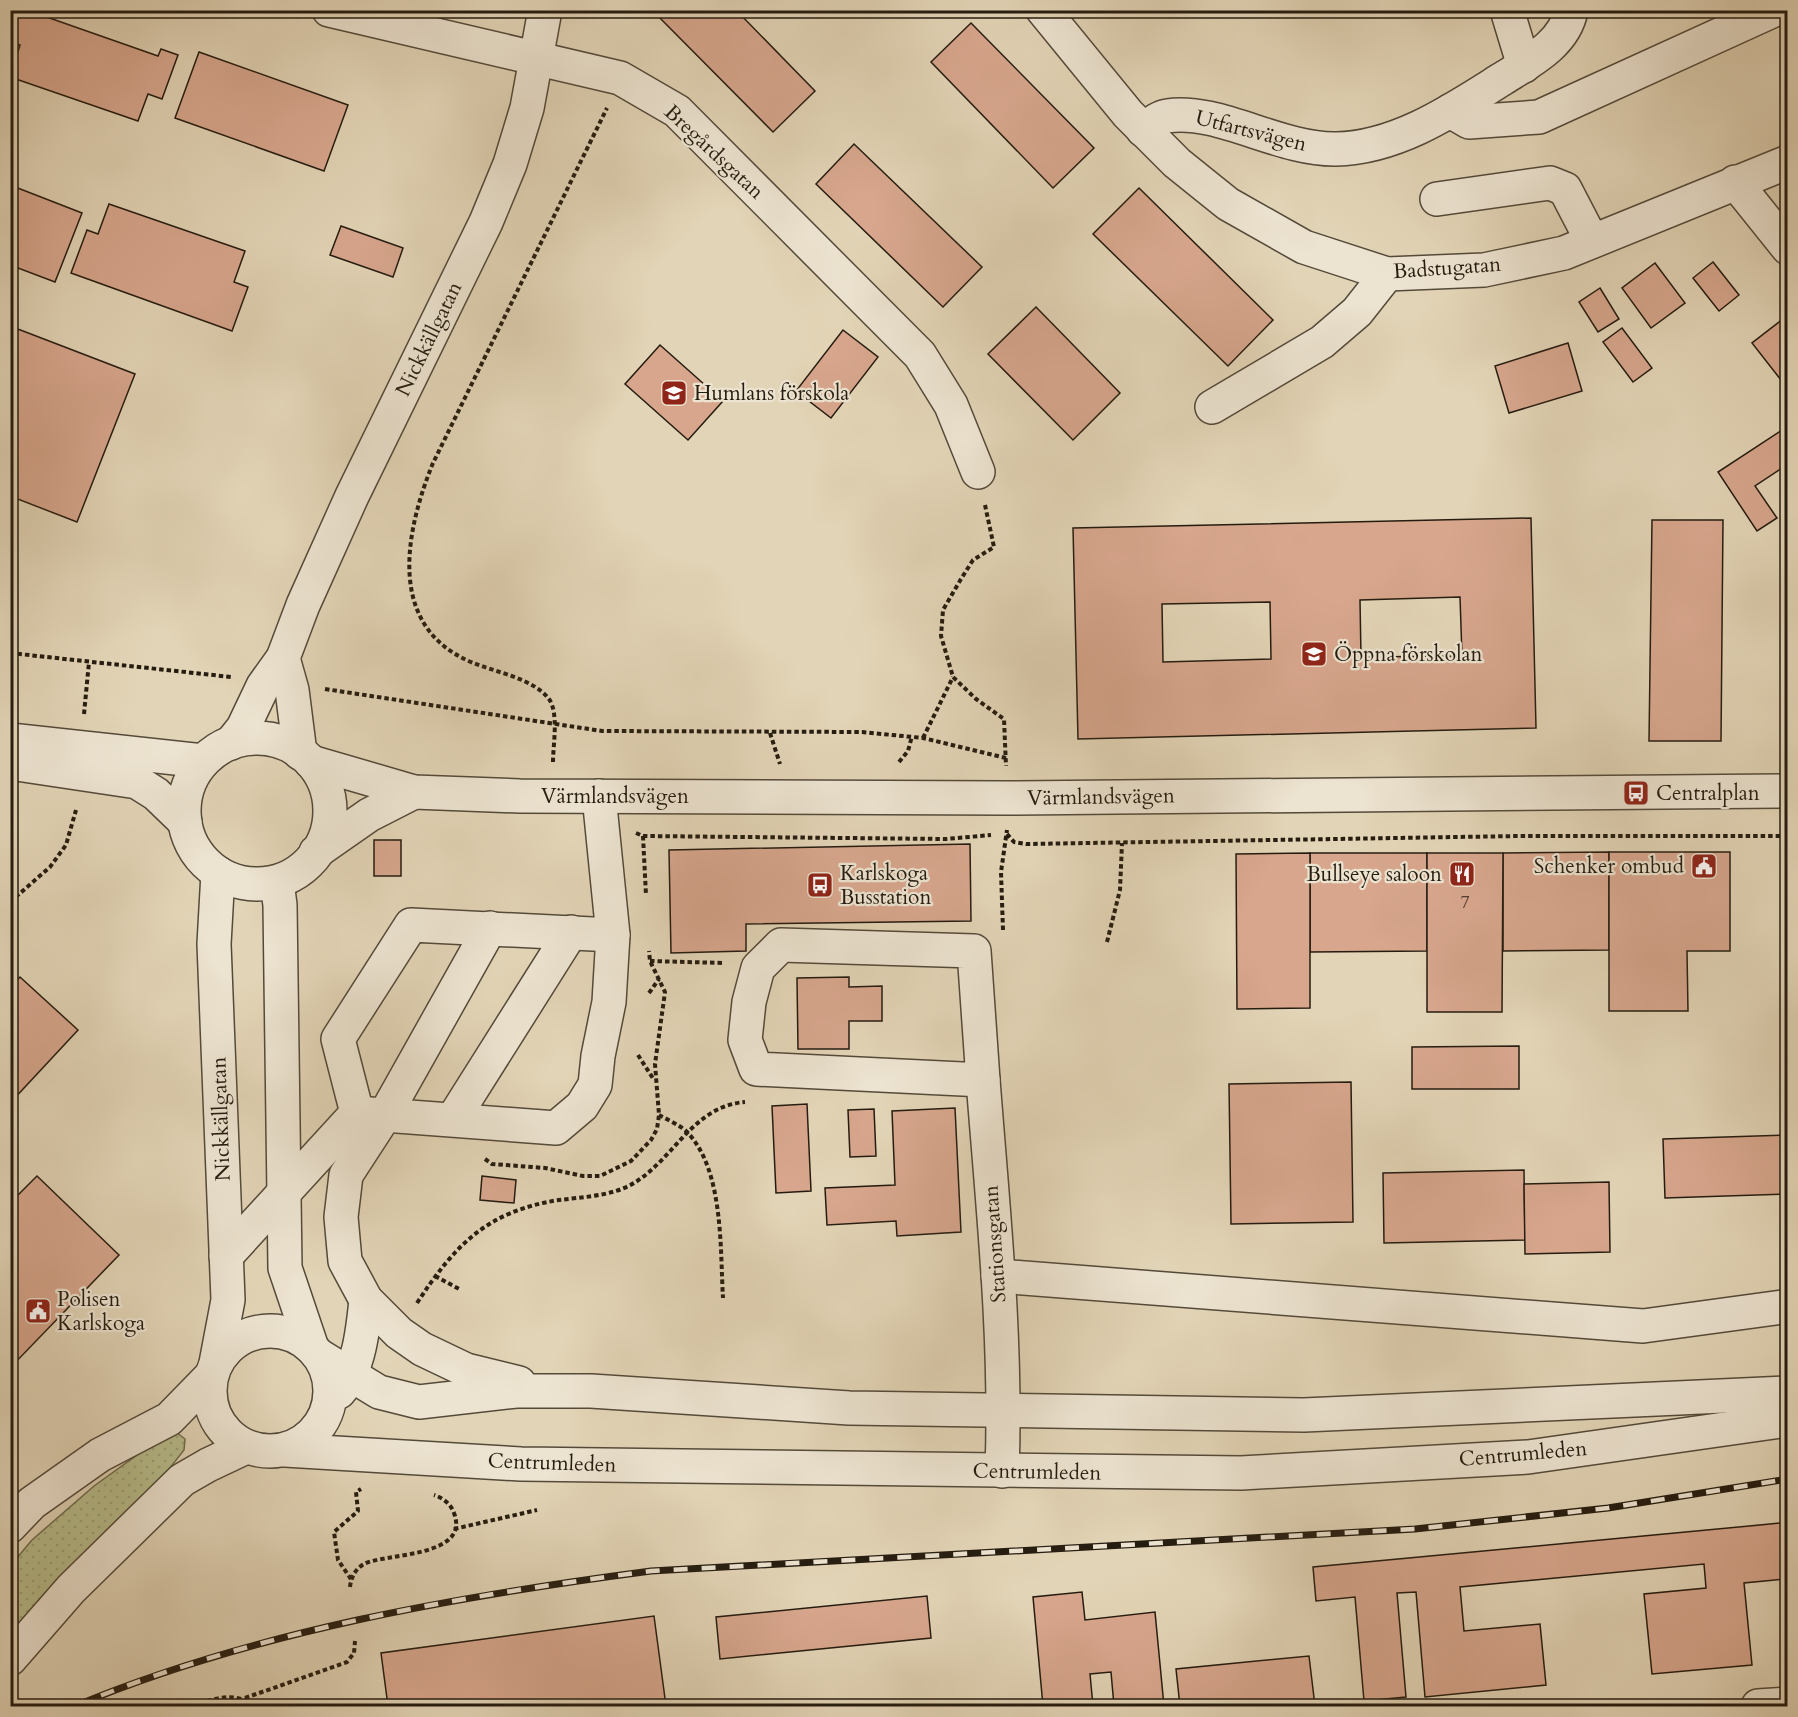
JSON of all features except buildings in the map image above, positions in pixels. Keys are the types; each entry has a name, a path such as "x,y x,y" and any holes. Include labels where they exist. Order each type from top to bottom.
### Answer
{"street":[{"name":"Bregårdsgatan","path":"329,10 620,78 677,111 920,355 951,405 978,472"},
{"name":"Nickkällgatan","path":"231,743 243,728 263,686 283,657 303,605 352,496 486,222 510,164 527,108 545,10"},
{"name":"Badstugatan","path":"1043,10 1143,130 1177,163 1228,204 1304,247 1388,274 1484,270 1564,253 1788,162"},
{"path":"1507,10 1524,66"},
{"name":"Utfartsvägen","path":"1143,130 1164,116 1196,116 1288,143 1334,149 1356,147 1392,137 1450,111 1524,66 1557,40 1565,30 1571,10"},
{"path":"1450,111 1469,122 1539,117 1774,10"},
{"path":"1735,182 1788,248"},
{"path":"1437,199 1550,183 1565,189 1592,241"},
{"path":"1212,407 1322,342 1357,312 1388,274"},
{"path":"283,657 305,757"},
{"path":"248,738 265,738 290,746 305,757 324,784 329,803 328,828 316,852 299,871 277,882 245,883 218,873 196,852 185,822 183,807 190,780 203,761 231,743 248,738"},
{"path":"10,740 203,761"},
{"name":"Värmlandsvägen","path":"305,757 414,792 599,796 1006,798 1788,791"},
{"path":"10,763 137,782 156,794 185,822"},
{"name":"Värmlandsvägen","path":"316,852 369,815 414,792"},
{"path":"226,1256 284,1192 371,1114 556,1128 582,1106 595,1085 598,1056 609,1002 613,935 599,796"},
{"name":"Nickkällgatan","path":"213,1370 228,1300 214,944 218,873"},
{"path":"277,882 280,905 285,1268 316,1352 329,1377 330,1403"},
{"path":"371,1114 338,1039 411,925 613,935"},
{"path":"490,928 371,1114 346,1175 341,1217 345,1261 366,1300 399,1333 422,1349 466,1370 550,1391"},
{"path":"453,1119 571,932"},
{"name":"Stationsgatan","path":"758,968 781,945 974,951 998,1275 1004,1409 1002,1471"},
{"path":"758,968 749,1002 744,1040 756,1069 983,1080"},
{"path":"998,1275 1643,1326 1782,1307"},
{"path":"213,1370 210,1402 219,1424 235,1440 246,1447 266,1452 285,1450 305,1440 317,1428 330,1403 345,1385 363,1334 366,1300"},
{"path":"10,1526 32,1503 100,1455 169,1419 213,1370 230,1345 258,1331 295,1335 316,1352 379,1392 419,1402 516,1391 591,1391 849,1408 1304,1415 1788,1393"},
{"name":"Centrumleden","path":"285,1450 521,1464 1241,1473 1528,1457 1788,1420"},
{"path":"10,1659 71,1589 182,1480 246,1447"},
{"path":"1758,1707 1788,1704"}],"path":[{"path":"553,725 554,711 550,700 542,693 445,649 428,633 417,614 411,590 409,562 421,494 433,463 590,145 620,78"},
{"path":"322,688 553,725 634,733 862,732 912,736 1006,758 1004,719 976,699 953,677 941,636 943,610 973,560 994,547 978,472"},
{"path":"10,653 235,677"},
{"path":"84,721 89,662"},
{"path":"923,738 953,677"},
{"path":"770,733 781,767"},
{"path":"894,768 908,751 912,736"},
{"path":"10,902 50,867 66,845 76,810"},
{"path":"934,833 946,839"},
{"path":"1007,834 1014,842 1026,844 1519,836 1788,836"},
{"path":"1107,942 1120,890 1122,843"},
{"path":"639,964 650,961 693,962 737,964 758,968"},
{"path":"649,993 659,978"},
{"path":"638,1055 655,1080"},
{"path":"659,1115 687,1132 704,1160 713,1186 719,1223 723,1298"},
{"path":"399,1333 435,1276 459,1246 510,1214 551,1202 619,1190 633,1184 647,1174 687,1132"},
{"path":"589,1172 594,1176"},
{"path":"435,1276 461,1290"},
{"path":"351,1579 338,1560 334,1532 358,1510 356,1492"},
{"path":"350,1587 351,1579 365,1564 440,1546 448,1539 456,1520 453,1510 446,1500 425,1493"},
{"path":"454,1529 537,1510"},
{"path":"193,1707 219,1697 245,1698 347,1662 354,1653 355,1641"},
{"path":"245,1698 257,1707"}],"green space":[{"path":"176,1432 185,1439 184,1450 166,1473 11,1632 11,1565 32,1540 94,1486 147,1448"}],"railway":[{"path":"75,1706 214,1657 358,1620 505,1592 651,1571 1415,1529 1608,1508 1788,1479"}],"place":[{"name":"Humlans förskola","path":"674,393"},
{"name":"Öppna förskolan","path":"1314,654"},
{"name":"Centralplan","path":"1636,793"},
{"name":"Schenker ombud","path":"1704,866"},
{"name":"Bullseye saloon","path":"1462,874"},
{"name":"Karlskoga Busstation","path":"820,885"},
{"name":"Polisen Karlskoga","path":"38,1311"}]}
